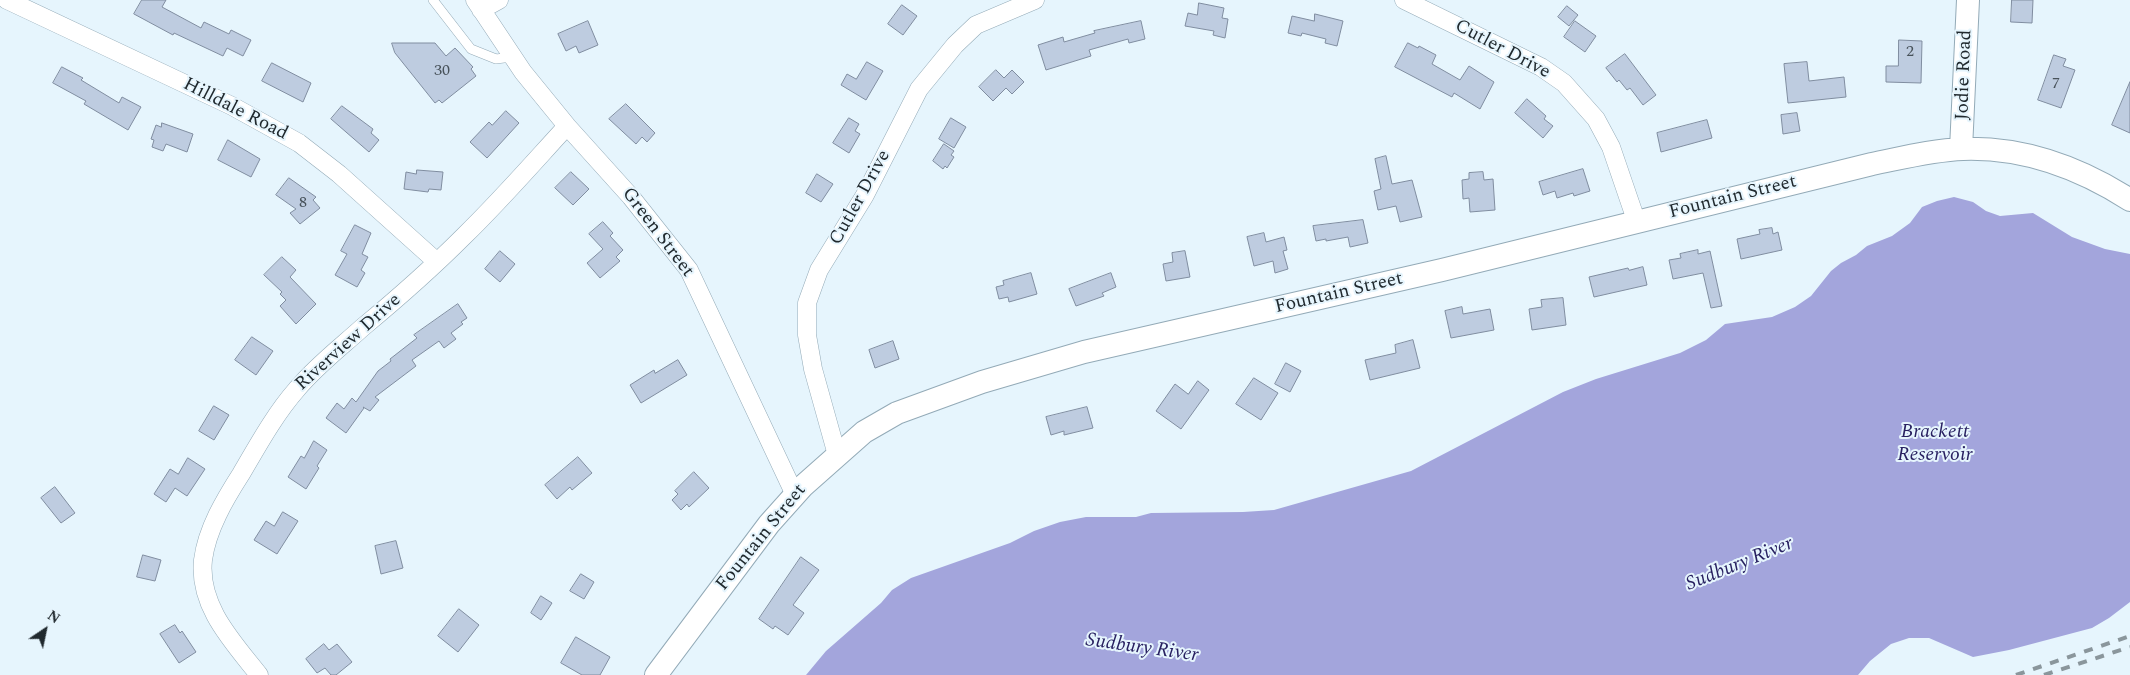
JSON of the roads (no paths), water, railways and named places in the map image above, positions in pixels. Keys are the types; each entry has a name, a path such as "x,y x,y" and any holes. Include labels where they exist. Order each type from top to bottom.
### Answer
{"street":[{"name":"Hilldale Road","path":"6,0 232,106 299,142 339,174 437,262"},
{"path":"478,5 499,0"},
{"name":"Cutler Drive","path":"837,455 807,335 807,303 819,270 866,195 919,89 955,44 976,25 1035,0"},
{"name":"Cutler Drive","path":"1404,0 1541,67 1564,83 1596,119 1611,147 1638,222"},
{"name":"Jodie Road","path":"1961,149 1968,0"},
{"name":"Green Street","path":"478,5 512,57 567,126 631,197 689,270 795,494"},
{"name":"Riverview Drive","path":"259,675 223,629 208,602 203,560 207,543 227,496 278,412 297,388 318,366 465,236 567,126"},
{"name":"Fountain Street","path":"656,675 769,524 795,494 837,455 864,432 897,413 982,382 1084,352 1275,309 1872,164 1961,149 1998,150 2032,156 2070,169 2130,200"}],"lane":[{"path":"433,0 471,49 496,59 512,57"}],"water":[{"name":"Brackett Reservoir","path":"1954,197 1973,202 1986,211 2000,216 2033,213 2072,237 2105,249 2130,254 2130,602 2092,628 2009,650 1973,657 1929,638 1909,638 1891,644 1870,661 1858,675 806,675 826,651 881,603 892,590 911,578 1010,543 1034,531 1060,522 1086,517 1136,517 1151,513 1274,510 1411,471 1563,392 1596,379 1680,353 1706,340 1725,324 1772,317 1795,307 1811,296 1831,271 1841,263 1856,255 1867,246 1892,236 1910,223 1922,207"}],"railway":[{"path":"2016,675 2130,636"},
{"path":"2044,675 2130,647"}],"water label":[{"name":"Sudbury River","path":"1740,565"},
{"name":"Sudbury River","path":"1142,649"}]}
